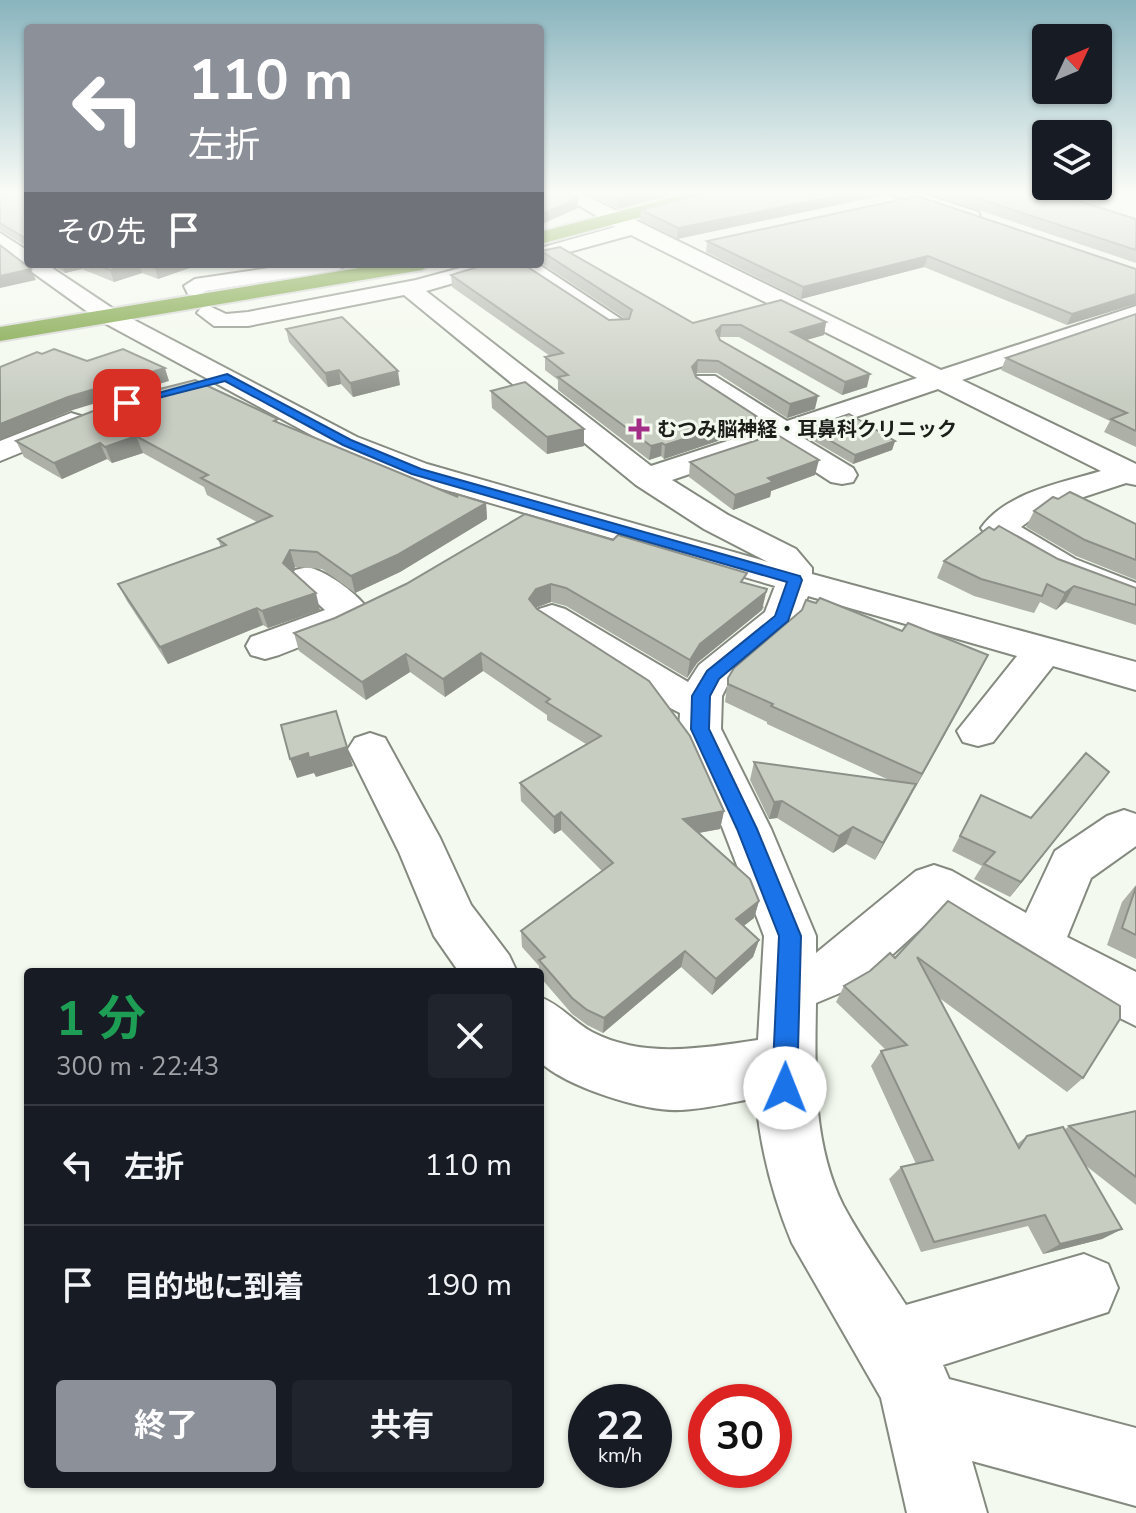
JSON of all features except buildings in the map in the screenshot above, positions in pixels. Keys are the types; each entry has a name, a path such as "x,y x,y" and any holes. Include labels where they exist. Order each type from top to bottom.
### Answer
{"highway":[{"path":"0,334 107,315 416,276"}],"street":[{"path":"701,262 1132,474"},
{"path":"39,268 107,315 347,443 416,471 536,508 1136,676"},
{"path":"196,289 195,286 312,268"},
{"path":"209,313 222,321 248,319 416,276 471,268"},
{"path":"529,268 618,325"},
{"path":"416,276 647,478 716,522 784,556 794,568 795,580 782,618 713,675 701,696 700,729 747,829 790,936 785,1065 790,1138 815,1220 915,1386 947,1513"},
{"path":"647,478 1136,313"},
{"path":"186,388 227,377"},
{"path":"706,382 842,475"},
{"path":"818,397 844,411"},
{"path":"0,452 100,412"},
{"path":"1132,474 1033,503 998,528 1063,566 1136,596"},
{"path":"496,533 536,508"},
{"path":"265,646 364,607 308,578"},
{"path":"552,617 657,684 701,706"},
{"path":"978,731 1044,650"},
{"path":"370,749 423,852 452,920 487,968"},
{"path":"1037,947 1072,865 1124,829"},
{"path":"787,989 840,968 934,886 1037,947 1136,1000"},
{"path":"544,1028 571,1052 622,1072 679,1081 785,1065"},
{"path":"890,1345 1084,1288"},
{"path":"920,1409 1136,1467"}],"place":[{"name":"むつみ脳神経・耳鼻科クリニック","path":"639,429"}],"route":[{"path":"127,403 227,377 347,443 416,471 795,580 782,618 713,675 701,696 700,729 747,829 790,936 785,1088"}]}
